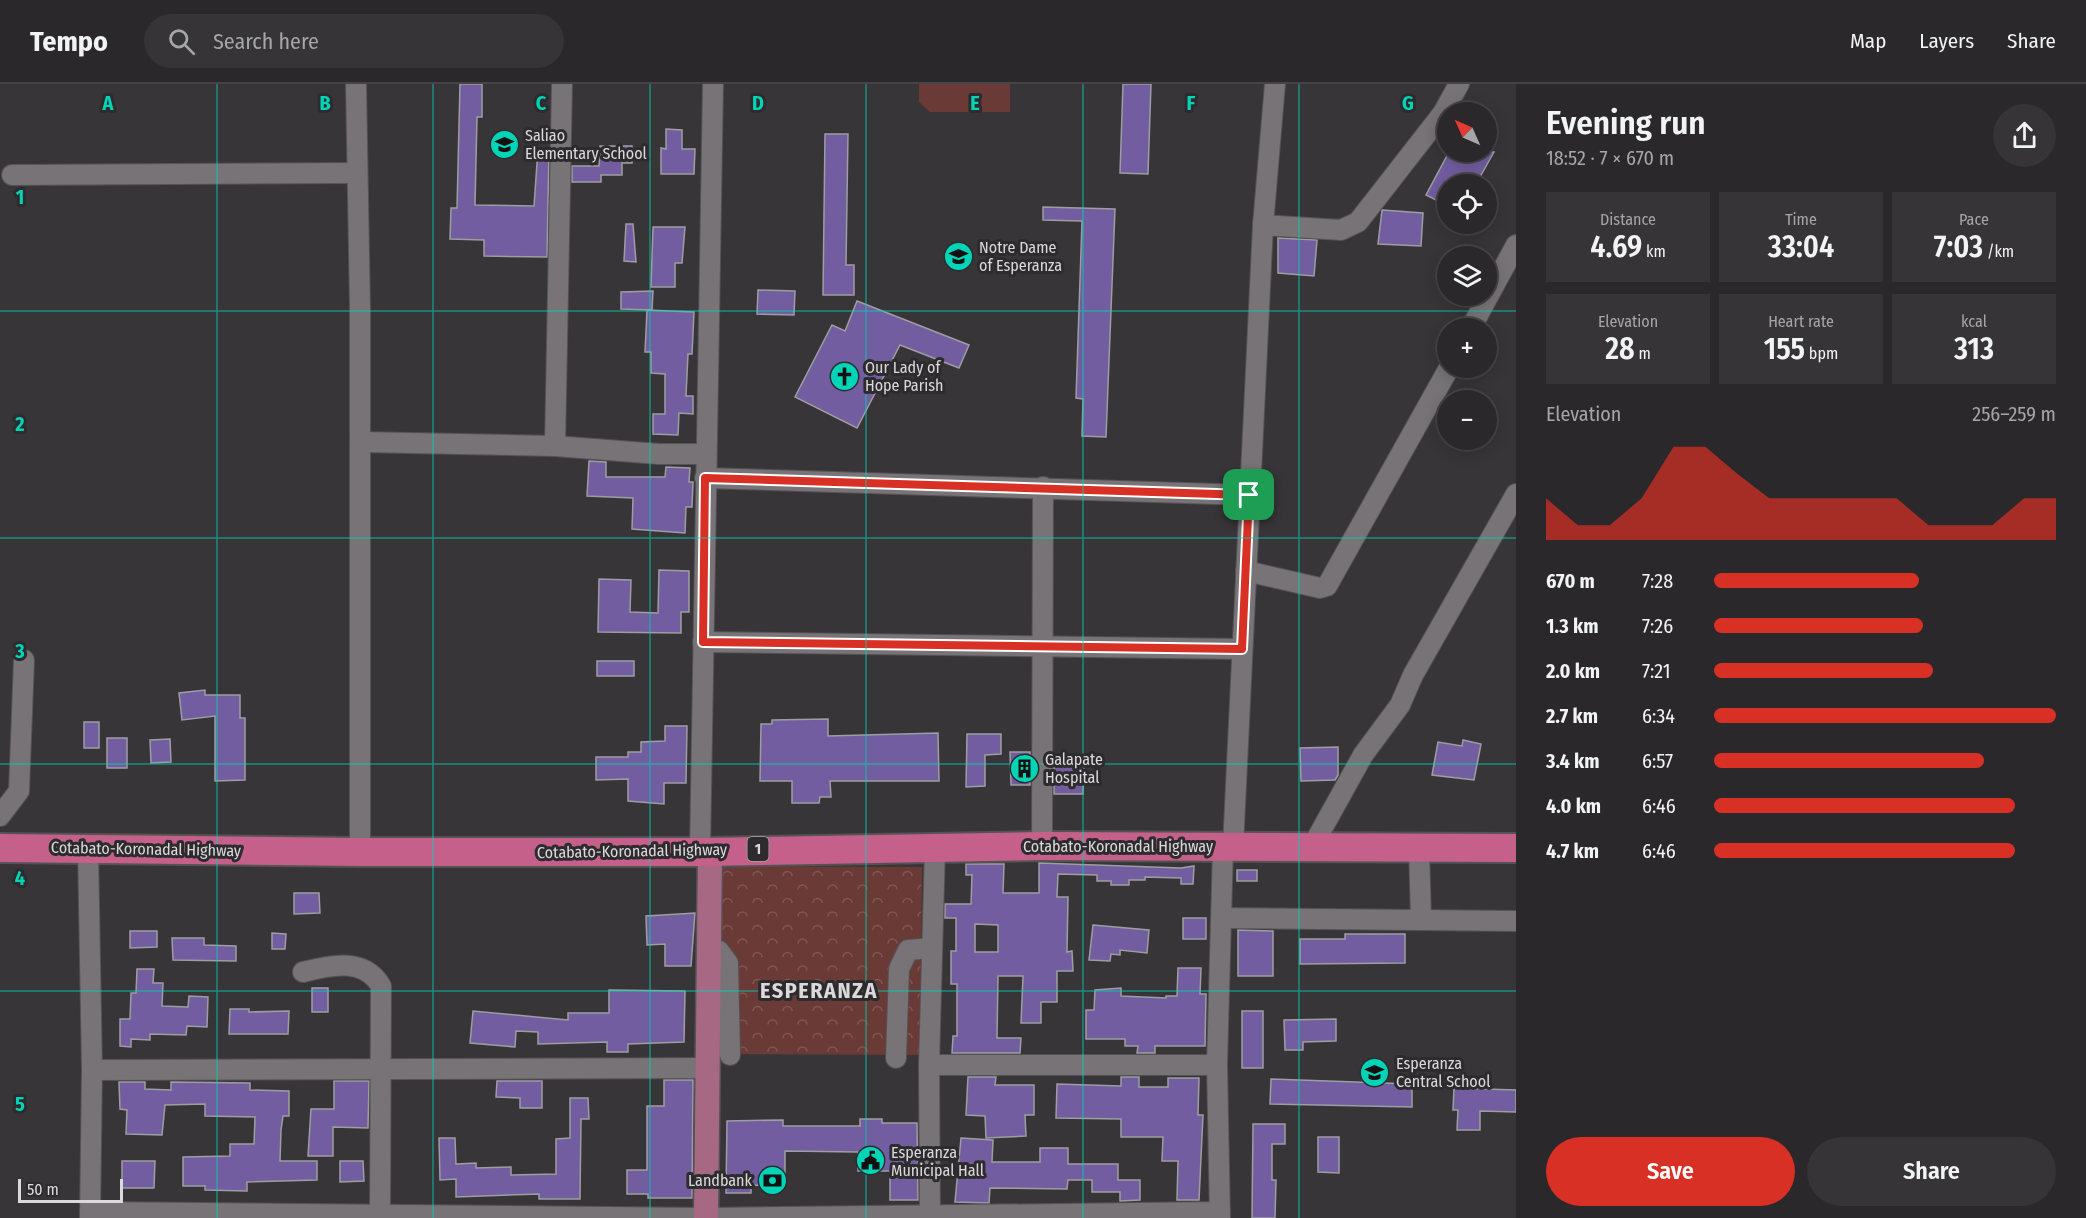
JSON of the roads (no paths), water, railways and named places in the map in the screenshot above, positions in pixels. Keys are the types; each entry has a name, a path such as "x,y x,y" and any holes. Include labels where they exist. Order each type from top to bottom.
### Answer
{"highway":[{"name":"Cotabato-Koronadal Highway","path":"0,848 360,852 705,852 1042,846 1516,848"}],"main road":[{"path":"705,852 709,1068 706,1218"}],"street":[{"path":"356,84 355,173 360,309 360,852"},
{"path":"555,446 562,84"},
{"path":"705,852 703,642 713,84"},
{"path":"88,848 92,1070 90,1215 815,1218 1220,1215 1217,1065 1223,918 1242,649 1263,225 1275,84"},
{"path":"1263,225 1341,230 1358,222 1443,113 1459,84"},
{"path":"12,176 355,173"},
{"path":"1476,318 1516,245"},
{"path":"1246,571 1320,588 1327,586 1443,378"},
{"path":"360,442 555,446 659,454 706,454"},
{"path":"705,478 1249,495"},
{"path":"1042,846 1043,487"},
{"path":"1312,847 1363,756 1400,705 1419,665 1516,495"},
{"path":"703,642 1242,649"},
{"path":"0,816 19,791 24,660"},
{"path":"930,1216 929,1065 935,847"},
{"path":"1419,847 1421,920"},
{"path":"1223,918 1516,921"},
{"path":"896,1058 899,969 902,958 908,950 932,948"},
{"path":"708,951 719,951 728,963 730,1055"},
{"path":"303,972 337,964 367,971 376,978 381,986 380,1217"},
{"path":"929,1065 1217,1065"},
{"path":"92,1070 381,1071 709,1068"}],"place":[{"name":"Saliao Elementary School","path":"504,144"},
{"name":"Notre Dame of Esperanza","path":"958,256"},
{"name":"Our Lady of Hope Parish","path":"844,376"},
{"name":"Galapate Hospital","path":"1024,768"},
{"name":"Esperanza Central School","path":"1375,1072"},
{"name":"Esperanza Municipal Hall","path":"870,1161"},
{"name":"Landbank","path":"773,1180"}],"district":[{"name":"ESPERANZA","path":"819,990"}]}
